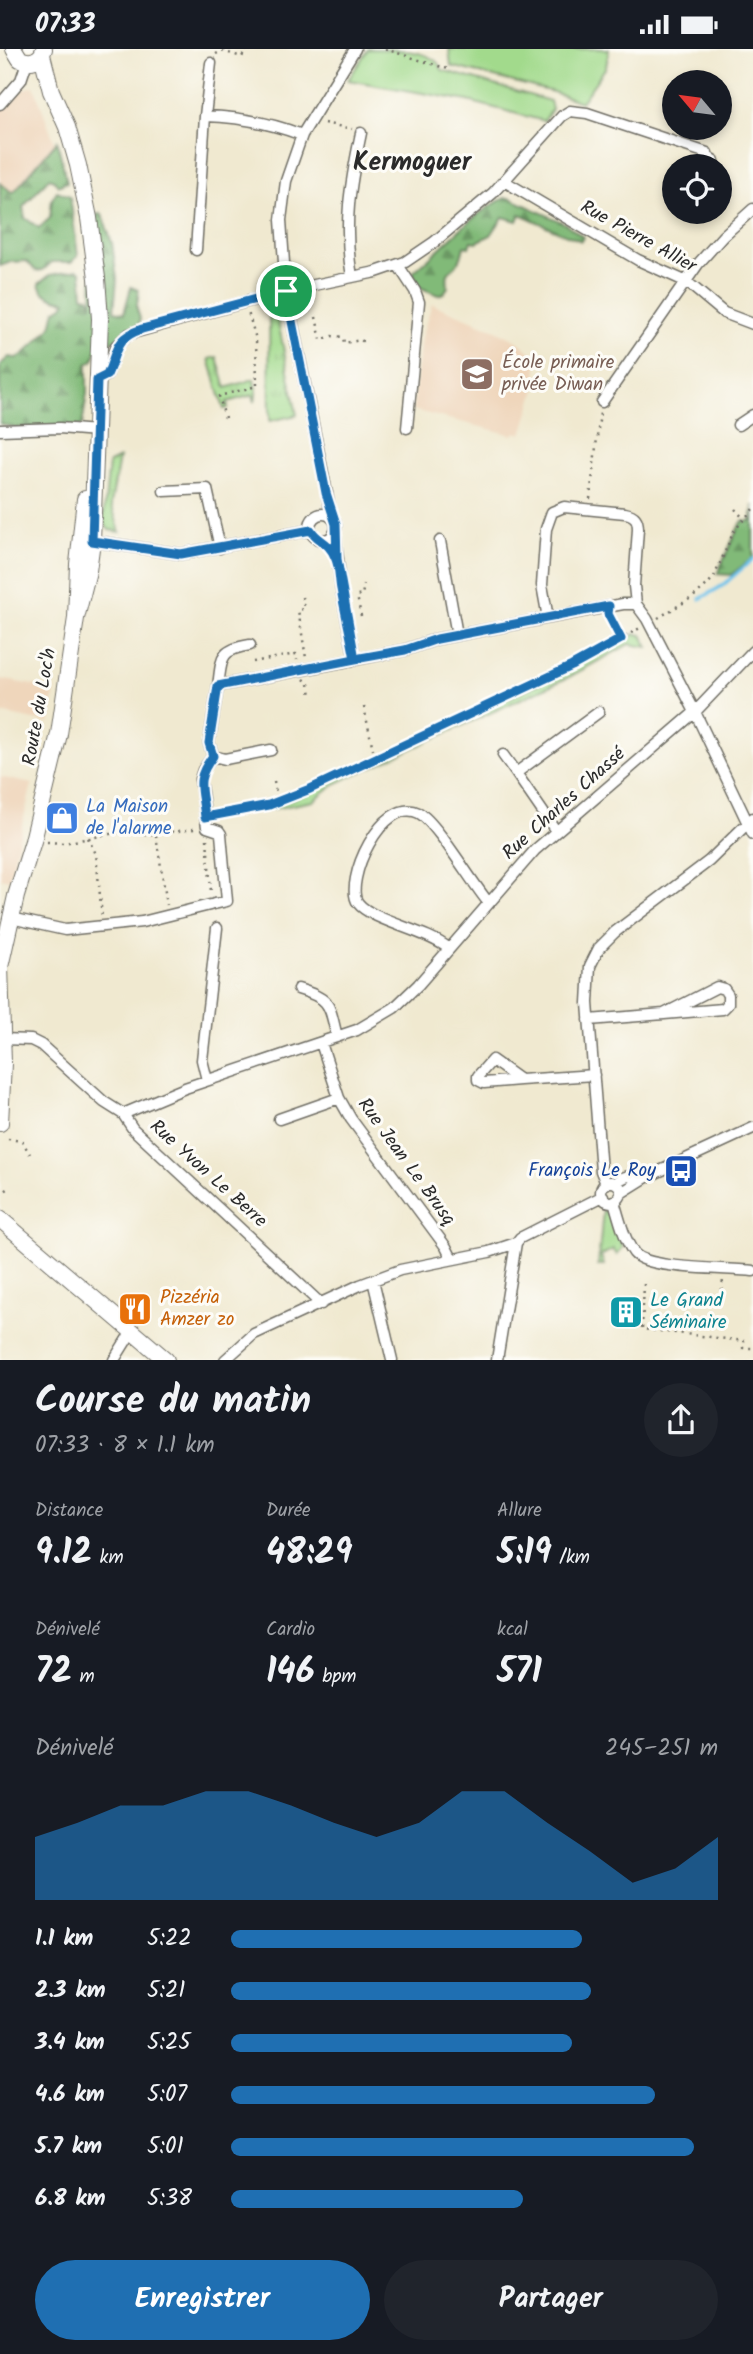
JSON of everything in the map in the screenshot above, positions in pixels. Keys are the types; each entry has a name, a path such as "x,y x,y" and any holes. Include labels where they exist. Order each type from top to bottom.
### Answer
{"main road":[{"path":"14,49 16,55 36,57"},
{"name":"Route du Loc'h","path":"0,1123 0,966 59,734 76,618 88,571 86,540 100,319 89,218 71,138 36,57"},
{"path":"0,1219 166,1360"}],"street":[{"path":"355,49 302,135 286,181 281,245 286,291 326,493 336,524 337,559 355,659"},
{"path":"0,104 36,57"},
{"path":"195,250 211,63"},
{"path":"97,380 107,375 116,346 129,334 247,301 397,265 433,243 504,181 562,116 570,111 587,113 707,153"},
{"path":"205,116 234,118 284,128 302,135"},
{"path":"352,277 347,244 347,213 361,133"},
{"name":"Rue Pierre Allier","path":"504,181 631,256 687,282 724,313 753,324"},
{"path":"602,402 698,264 716,243 753,209"},
{"path":"397,265 415,291 419,302 407,428"},
{"path":"738,425 753,415"},
{"path":"0,430 58,428 94,431"},
{"path":"164,491 207,489 219,548"},
{"path":"319,515 326,493"},
{"path":"548,618 542,585 549,516 559,507 625,513 636,519 636,604 650,623 750,820 753,834"},
{"path":"332,518 319,515 313,519 311,530 314,536 324,540 337,559"},
{"path":"86,540 181,554 311,530"},
{"path":"324,540 331,537 335,531"},
{"path":"440,541 457,635"},
{"path":"218,686 405,650 432,640 457,635 609,606 636,604"},
{"path":"213,756 209,743 225,654 234,648 250,645"},
{"name":"Rue Charles Chassé","path":"124,1114 207,1080 337,1037 371,1023 394,1008 418,985 522,863 695,712 753,651"},
{"path":"516,773 599,712"},
{"path":"213,756 225,759 271,750"},
{"path":"503,755 556,831"},
{"path":"11,918 65,930 103,927 226,901 221,834 206,822 200,779 213,756"},
{"path":"448,948 432,936 366,910 357,902 354,887 357,873 380,825 397,812 414,812 425,817 488,902"},
{"path":"750,820 709,861 615,932 599,948 592,961 588,982 601,1171 614,1190 631,1248 645,1261 753,1271"},
{"path":"207,1080 202,1060 217,928"},
{"path":"590,1020 664,1014 723,1009 728,1004 728,995 724,989 717,987 664,1014"},
{"path":"298,989 317,995 327,1002 337,1037"},
{"name":"Rue Yvon Le Berre","path":"1,1038 38,1043 104,1102 124,1114 133,1129 321,1304"},
{"name":"Rue Jean Le Brusq","path":"321,1043 339,1098 453,1259"},
{"path":"520,1080 594,1075"},
{"path":"279,1119 339,1098"},
{"path":"498,1360 512,1259 520,1238 603,1196 602,1189 614,1190 645,1178 753,1128"},
{"path":"225,1360 254,1334 373,1280 400,1270 489,1252 516,1243"},
{"path":"489,1252 512,1259"},
{"path":"373,1280 392,1360"},
{"path":"114,1360 132,1331"}],"path":[{"path":"211,63 219,51 239,57 244,55 247,49"},
{"path":"385,49 448,69"},
{"path":"311,118 361,133"},
{"path":"225,418 219,396 257,386 256,339 247,301"},
{"path":"316,317 321,340 335,336 343,337 344,343 361,340 366,344"},
{"path":"589,509 602,402"},
{"path":"735,509 745,518"},
{"path":"33,841 64,843 126,831 156,835 278,801 375,759 572,666 693,597 707,585 729,539 753,509"},
{"path":"745,518 753,516"},
{"path":"362,616 357,596 362,595 364,585"},
{"path":"302,597 304,609 298,610 304,680 309,684 311,695"},
{"path":"609,606 608,614 621,639"},
{"path":"250,645 257,678"},
{"path":"253,662 296,654 303,669"},
{"path":"364,707 375,759"},
{"path":"274,782 278,801"},
{"path":"206,822 211,892"},
{"path":"156,835 169,915"},
{"path":"88,837 96,854 103,927"},
{"path":"8,1139 22,1141 30,1154"},
{"path":"0,1194 11,1187"},
{"path":"644,1284 642,1329 744,1341 743,1348 753,1348"}],"shaded area":[{"path":"34,86 60,157 0,208 0,112 21,90"},
{"name":"École primaire privée Diwan","path":"432,304 496,330 519,342 534,355 537,360 536,389 522,434 515,432 513,435 413,410 421,338"},
{"path":"0,679 55,689 49,723 0,713"},
{"path":"0,777 32,784 9,880 0,878"}],"green space":[{"path":"368,49 422,54 438,63 442,70 550,101 552,109 544,121 468,101 348,80"},
{"path":"449,49 609,49 606,67 581,102 553,92 451,66"},
{"path":"57,141 67,182 58,186 49,178 23,207 25,218 39,228 50,218 52,199 57,191 70,196 78,256 72,262 52,262 43,270 36,271 27,261 0,266 0,183 13,193"},
{"path":"505,198 566,224 583,237 581,241 520,214 517,221 503,217 491,235 477,242 471,241 469,247 464,246 459,261 448,273 448,287 444,293 438,295 419,287 413,272 480,213"},
{"path":"102,214 112,243 117,279 114,311 124,313 131,287 138,290 137,311 140,323 96,352 93,361 87,364 87,393 82,426 62,427 60,434 52,437 0,424 0,365 9,357 21,356 41,338 50,328 55,311 66,301 46,294 39,284 50,275 77,270 81,272 83,296 89,297 92,305 94,217"},
{"path":"274,302 297,415 270,421 269,303"},
{"path":"217,357 226,388 254,379 257,387 255,402 253,395 227,402 228,408 224,409 209,359"},
{"path":"119,458 111,504 120,532 109,530 103,522 109,463"},
{"path":"753,505 753,558 731,575 717,574 739,526 743,521 752,519"},
{"path":"635,634 642,635 648,647 629,644 569,677 334,784 313,801 272,809 272,806 297,797 564,672"},
{"path":"603,1210 611,1215 623,1247 617,1255 613,1249 601,1256 604,1265 598,1265"}],"waterway":[{"path":"700,599 722,586 753,559"}],"place":[{"name":"École primaire privée Diwan","path":"477,374"},
{"name":"La Maison de l'alarme","path":"62,818"},
{"name":"François Le Roy","path":"681,1171"},
{"name":"Pizzéria Amzer zo","path":"135,1309"},
{"name":"Le Grand Séminaire","path":"626,1312"}],"district":[{"name":"Kermoguer","path":"412,163"}],"route":[{"path":"286,291 142,329 124,337 116,346 107,375 97,380 92,541 181,554 311,530 314,536 329,545 337,559 341,589 351,635 355,659 405,650 432,640 609,606 608,614 621,639 572,666 310,789 269,805 205,817 200,779 213,756 209,743 218,686 355,659 341,589 336,524 326,493 286,291"}]}
